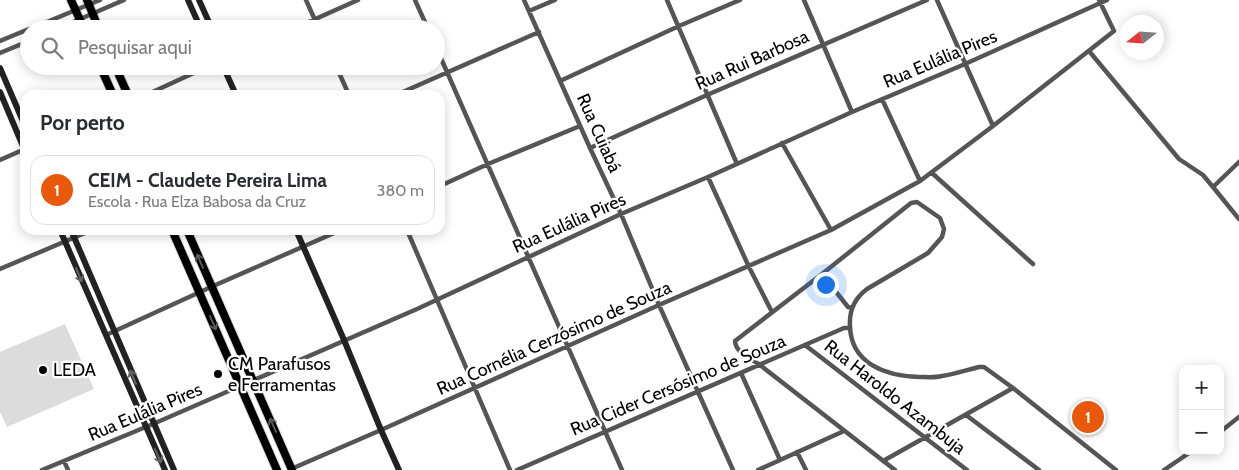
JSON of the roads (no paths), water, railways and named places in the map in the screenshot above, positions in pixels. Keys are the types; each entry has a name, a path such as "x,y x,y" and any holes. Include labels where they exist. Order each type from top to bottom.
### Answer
{"main road":[{"path":"71,0 80,19"},
{"path":"188,0 197,20"},
{"path":"198,0 208,20"},
{"path":"88,3 95,20"},
{"path":"0,68 20,114"},
{"path":"104,75 112,90"},
{"path":"120,75 126,90"},
{"path":"227,75 234,90"},
{"path":"0,92 20,138"},
{"path":"62,235 165,470"},
{"path":"73,235 174,470"},
{"path":"174,235 277,470"},
{"path":"189,235 291,470"},
{"path":"298,235 399,470"}],"street":[{"path":"52,20 76,11 88,3 100,0"},
{"path":"80,19 124,0"},
{"path":"306,0 314,19 358,0"},
{"path":"415,0 424,20"},
{"name":"Rua Cuiabá","path":"524,0 621,214 733,470"},
{"path":"529,11 555,0"},
{"path":"667,0 737,164"},
{"path":"560,81 740,0"},
{"path":"804,0 852,112"},
{"name":"Rua Rui Barbosa","path":"590,148 927,0"},
{"path":"937,0 993,126"},
{"name":"Rua Eulália Pires","path":"42,470 253,381 621,214 1107,0"},
{"name":"Rua Cornélia Cerzósimo de Souza","path":"291,470 831,230 920,182 1114,31 1100,2"},
{"path":"447,72 539,32"},
{"path":"0,41 20,33"},
{"path":"0,53 20,45"},
{"path":"1088,51 1178,159 1203,174 1239,219"},
{"path":"445,67 622,470"},
{"path":"157,90 189,75"},
{"path":"340,75 346,90"},
{"path":"407,90 440,75"},
{"path":"882,99 920,182"},
{"path":"445,184 580,126"},
{"path":"782,143 831,230"},
{"path":"0,160 20,151"},
{"path":"1213,187 1239,162"},
{"path":"932,173 1033,264"},
{"path":"708,177 749,267 772,312"},
{"path":"895,470 734,344 735,340 911,203 917,202 940,218 944,226 943,234 928,253 864,291 858,297 852,308 850,328 852,341 858,353 871,364 889,373 902,376 941,377 984,367 1116,470"},
{"path":"0,270 81,235"},
{"path":"106,335 329,235"},
{"path":"409,235 510,470"},
{"path":"822,274 848,307 852,308"},
{"name":"Rua Cider Cersósimo de Souza","path":"517,470 844,328 850,328"},
{"name":"Rua Haroldo Azambuja","path":"806,345 967,470"},
{"path":"741,373 780,460"},
{"path":"883,461 1013,388"},
{"path":"966,415 1039,470"},
{"path":"1224,429 1239,417"},
{"path":"758,470 844,431"},
{"path":"797,452 806,470"},
{"path":"1164,470 1186,455"},
{"path":"64,460 68,470"}],"place":[{"name":"LEDA","path":"43,370"},
{"name":"CM Parafusos e Ferramentas","path":"218,374"},
{"name":"CEIM - Claudete Pereira Lima","path":"1088,417"}]}
